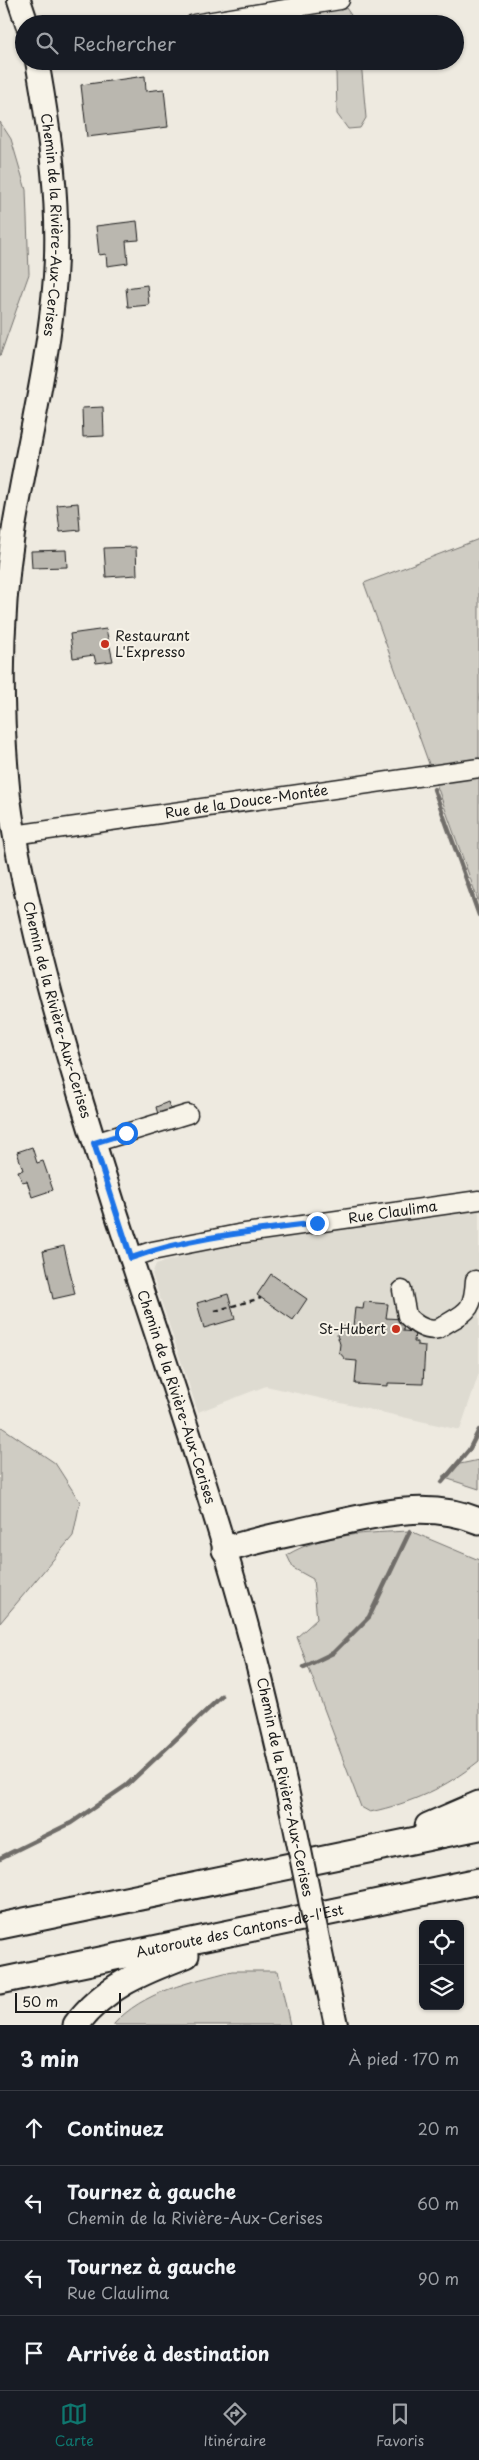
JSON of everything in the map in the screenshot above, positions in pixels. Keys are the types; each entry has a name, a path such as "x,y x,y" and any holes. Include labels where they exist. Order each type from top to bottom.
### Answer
{"highway":[{"path":"225,1550 357,1518 401,1511 440,1510 479,1521"},
{"path":"351,1854 479,1804"},
{"path":"0,1926 479,1827"},
{"name":"Autoroute des Cantons-de-l'Est","path":"0,1981 479,1882"},
{"path":"76,2025 94,2004 125,1981 251,1929"}],"main road":[{"path":"19,0 24,15"},
{"name":"Chemin de la Rivière-Aux-Cerises","path":"38,70 51,145 56,199 56,268 48,338 14,526 5,607 2,667 14,835 24,887 57,1020 94,1143 225,1550 260,1674 336,2025"}],"street":[{"path":"249,15 340,0"},
{"name":"Rue de la Douce-Montée","path":"14,835 479,768"},
{"path":"94,1143 188,1114"},
{"name":"Rue Claulima","path":"131,1258 152,1251 223,1237 479,1200"},
{"path":"402,1290 407,1316 421,1326 432,1330 438,1329 470,1307 474,1299 475,1280"}],"path":[{"path":"215,1310 261,1298"}],"shaded area":[{"path":"346,8 351,15 308,15"},
{"path":"362,70 366,118 360,128 348,129 337,114 336,71"},
{"path":"0,122 11,139 26,190 29,274 0,356"},
{"path":"479,539 479,903 364,583"},
{"path":"479,1208 479,1373 460,1430 266,1386 198,1412 152,1274 156,1264 236,1242"},
{"path":"0,1426 55,1463 80,1502 73,1536 0,1623"},
{"path":"479,1460 479,1489 442,1477 460,1464"},
{"path":"410,1531 479,1560 479,1761 441,1787 400,1804 370,1812 361,1807 297,1637 317,1619 313,1579 293,1568 287,1555 316,1542 331,1538"},
{"path":"232,1971 278,1971 290,2025 113,2025 138,2004 168,1989"}],"building":[{"path":"145,76 146,91 164,89 168,127 87,137 81,85"},
{"path":"137,221 139,240 126,241 128,263 107,266 106,254 99,255 96,226"},
{"path":"147,285 149,305 128,307 126,288"},
{"path":"103,407 104,436 83,437 82,408"},
{"path":"78,503 80,530 60,532 57,505"},
{"path":"136,547 137,575 106,577 104,548"},
{"path":"66,550 67,567 32,568 31,551"},
{"path":"106,629 113,661 96,663 94,655 73,658 70,634"},
{"path":"168,1102 172,1114 159,1118 156,1107"},
{"path":"32,1147 37,1163 43,1161 53,1190 32,1197 27,1181 22,1182 18,1171 23,1170 17,1152"},
{"path":"64,1246 75,1294 53,1299 43,1251"},
{"path":"271,1274 307,1299 293,1320 257,1295"},
{"path":"228,1294 235,1319 204,1328 197,1303"},
{"path":"364,1302 388,1304 386,1318 402,1319 404,1322 403,1331 415,1332 414,1342 417,1342 417,1345 425,1346 423,1384 388,1383 388,1386 355,1384 357,1361 346,1360 339,1352 340,1344 337,1335 341,1327 353,1326 355,1308 363,1309"}],"waterway":[{"path":"434,789 479,915"},
{"path":"442,1482 469,1450 479,1430"},
{"path":"304,1667 333,1653 369,1617 410,1531"},
{"path":"0,1858 71,1823 127,1785 222,1696"}],"place":[{"name":"Restaurant L'Expresso","path":"105,644"},
{"name":"St-Hubert","path":"396,1329"}],"route":[{"path":"126,1133 94,1143 131,1258 152,1251 216,1238 317,1223"}]}
